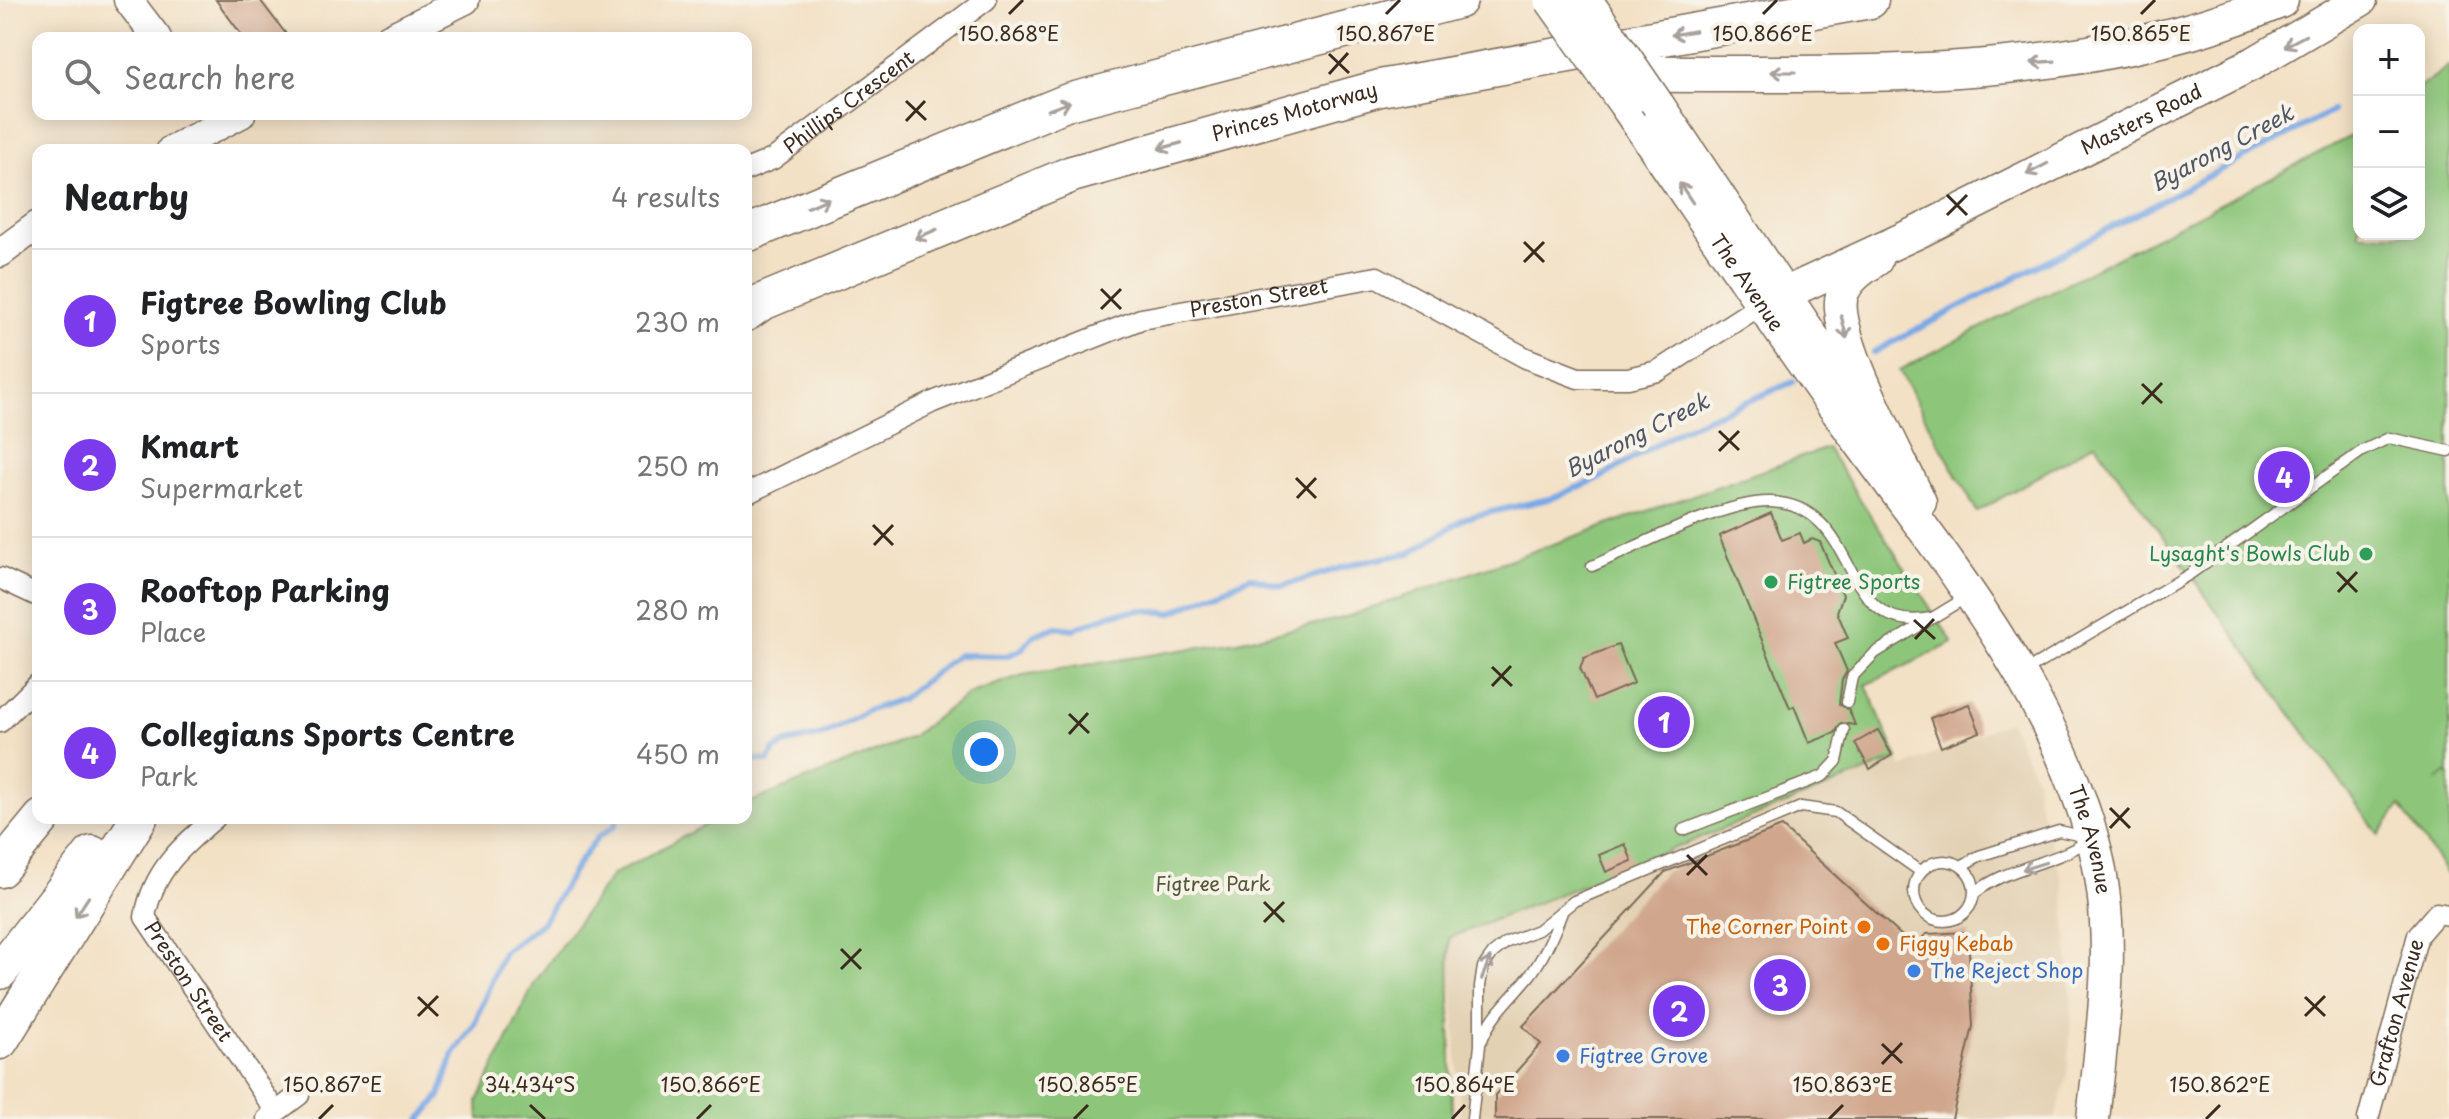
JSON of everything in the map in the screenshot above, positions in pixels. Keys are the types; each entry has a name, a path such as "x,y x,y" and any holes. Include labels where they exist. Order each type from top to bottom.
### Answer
{"highway":[{"name":"Princes Motorway","path":"752,309 762,302 1072,174 1380,88 1870,0"},
{"path":"1442,75 1948,69 2057,60 2146,45 2205,29 2280,0"},
{"path":"752,232 1068,102 1452,1"},
{"path":"0,869 37,824"},
{"path":"0,971 115,824"},
{"path":"0,1041 135,824"}],"main road":[{"name":"The Avenue","path":"1551,0 1626,106 1773,297 1897,466 1948,560 2019,675 2052,738 2092,838 2107,932 2106,1000 2093,1119"},
{"name":"The Avenue","path":"1586,0 1658,105 1773,297"},
{"name":"Masters Road","path":"1773,297 1918,232 2254,63 2361,0"},
{"name":"Masters Road","path":"1918,232 1855,275 1843,292 1840,308 1856,363 1948,560"},
{"name":"The Avenue","path":"2082,1119 2100,1058"}],"street":[{"path":"128,0 152,32"},
{"path":"401,32 465,0"},
{"name":"Phillips Crescent","path":"752,168 773,159 986,0"},
{"path":"181,144 221,120"},
{"path":"0,253 32,229"},
{"name":"Preston Street","path":"752,491 933,402 1141,319 1377,277 1526,358 1578,378 1628,378 1658,371 1773,297"},
{"path":"0,578 32,592"},
{"path":"0,722 32,690"},
{"name":"Preston Street","path":"208,824 172,854 149,894 145,917 272,1116"},
{"name":"Grafton Avenue","path":"2368,1119 2418,935 2443,914"},
{"path":"272,1116 299,1095"}],"lane":[{"path":"2019,675 2190,574 2362,451 2389,438 2449,451"},
{"path":"1592,566 1718,513 1763,502 1783,504 1803,511 1829,531 1880,613 1905,622 1931,618"},
{"path":"1847,702 1852,677 1860,667 1881,649 1970,595"},
{"path":"1683,830 1823,776 1837,761 1844,730"},
{"path":"1472,1119 1480,1045 1480,986 1487,960 1507,942 1538,930 1564,908 1790,811 1808,807 1836,812 1921,872"},
{"path":"1961,866 1979,856 2059,831 2092,838"},
{"path":"1975,893 1970,875 1961,866 1940,861 1921,872 1914,895 1920,908 1932,919 1949,921 1964,915 1975,893 2005,874 2066,856 2092,838"},
{"path":"1480,1045 1492,1019 1532,972 1555,934 1564,908"}],"shaded area":[{"path":"2009,721 2036,778 2037,797 2063,883 2072,1007 2067,1075 2055,1119 1461,1119 1449,938 1898,759 1902,768"}],"green space":[{"path":"2449,66 2449,771 2436,781 2449,773 2449,877 2400,806 2379,835 2095,443 1977,512 1899,370 2353,135 2353,240 2425,240 2425,84"},
{"name":"Figtree Park","path":"1827,448 1953,643 1866,685 1898,759 1449,938 1452,1119 479,1119 478,1101 535,982 612,875 707,824 752,824 752,802 911,737 968,694 1023,675 1238,641 1343,618"}],"building":[{"path":"216,0 260,0 284,32 240,32"},
{"path":"1771,513 1782,540 1800,533 1804,543 1812,539 1820,542 1843,595 1837,612 1848,638 1835,643 1847,671 1842,680 1839,704 1849,710 1855,725 1841,723 1835,733 1809,743 1794,706 1790,708 1719,536"},
{"path":"1618,645 1634,683 1594,700 1580,668 1584,658"},
{"path":"1969,704 1980,732 1941,747 1930,718"},
{"path":"1878,730 1892,755 1870,769 1855,743"},
{"path":"1782,827 1914,947 1926,934 1968,932 1973,1026 1952,1119 1495,1119 1495,1095 1541,1044 1523,1026 1665,872"},
{"path":"1625,844 1632,861 1606,872 1599,855"}],"waterway":[{"name":"Byarong Creek","path":"1874,352 2332,111"},
{"name":"Byarong Creek","path":"752,759 769,761 774,750 787,743 823,735 867,711 901,699 958,655 1006,656 1021,650 1034,635 1056,627 1074,629 1112,614 1143,610 1171,613 1250,577 1282,586 1357,563 1410,553 1465,518 1553,498 1600,478 1684,428 1793,382"},
{"name":"Byarong Creek","path":"421,1119 440,1096 453,1055 474,1025 503,952 542,923 579,862 598,837 616,824"}],"place":[{"name":"Collegians Sports Centre","path":"2284,477"},
{"name":"Lysaght's Bowls Club","path":"2366,554"},
{"name":"Figtree Sports","path":"1771,582"},
{"name":"Figtree Bowling Club","path":"1664,722"},
{"name":"The Corner Point","path":"1864,927"},
{"name":"Figgy Kebab","path":"1883,944"},
{"name":"The Reject Shop","path":"1914,971"},
{"name":"Rooftop Parking","path":"1780,985"},
{"name":"Kmart","path":"1679,1011"},
{"name":"Figtree Grove","path":"1563,1056"}]}
